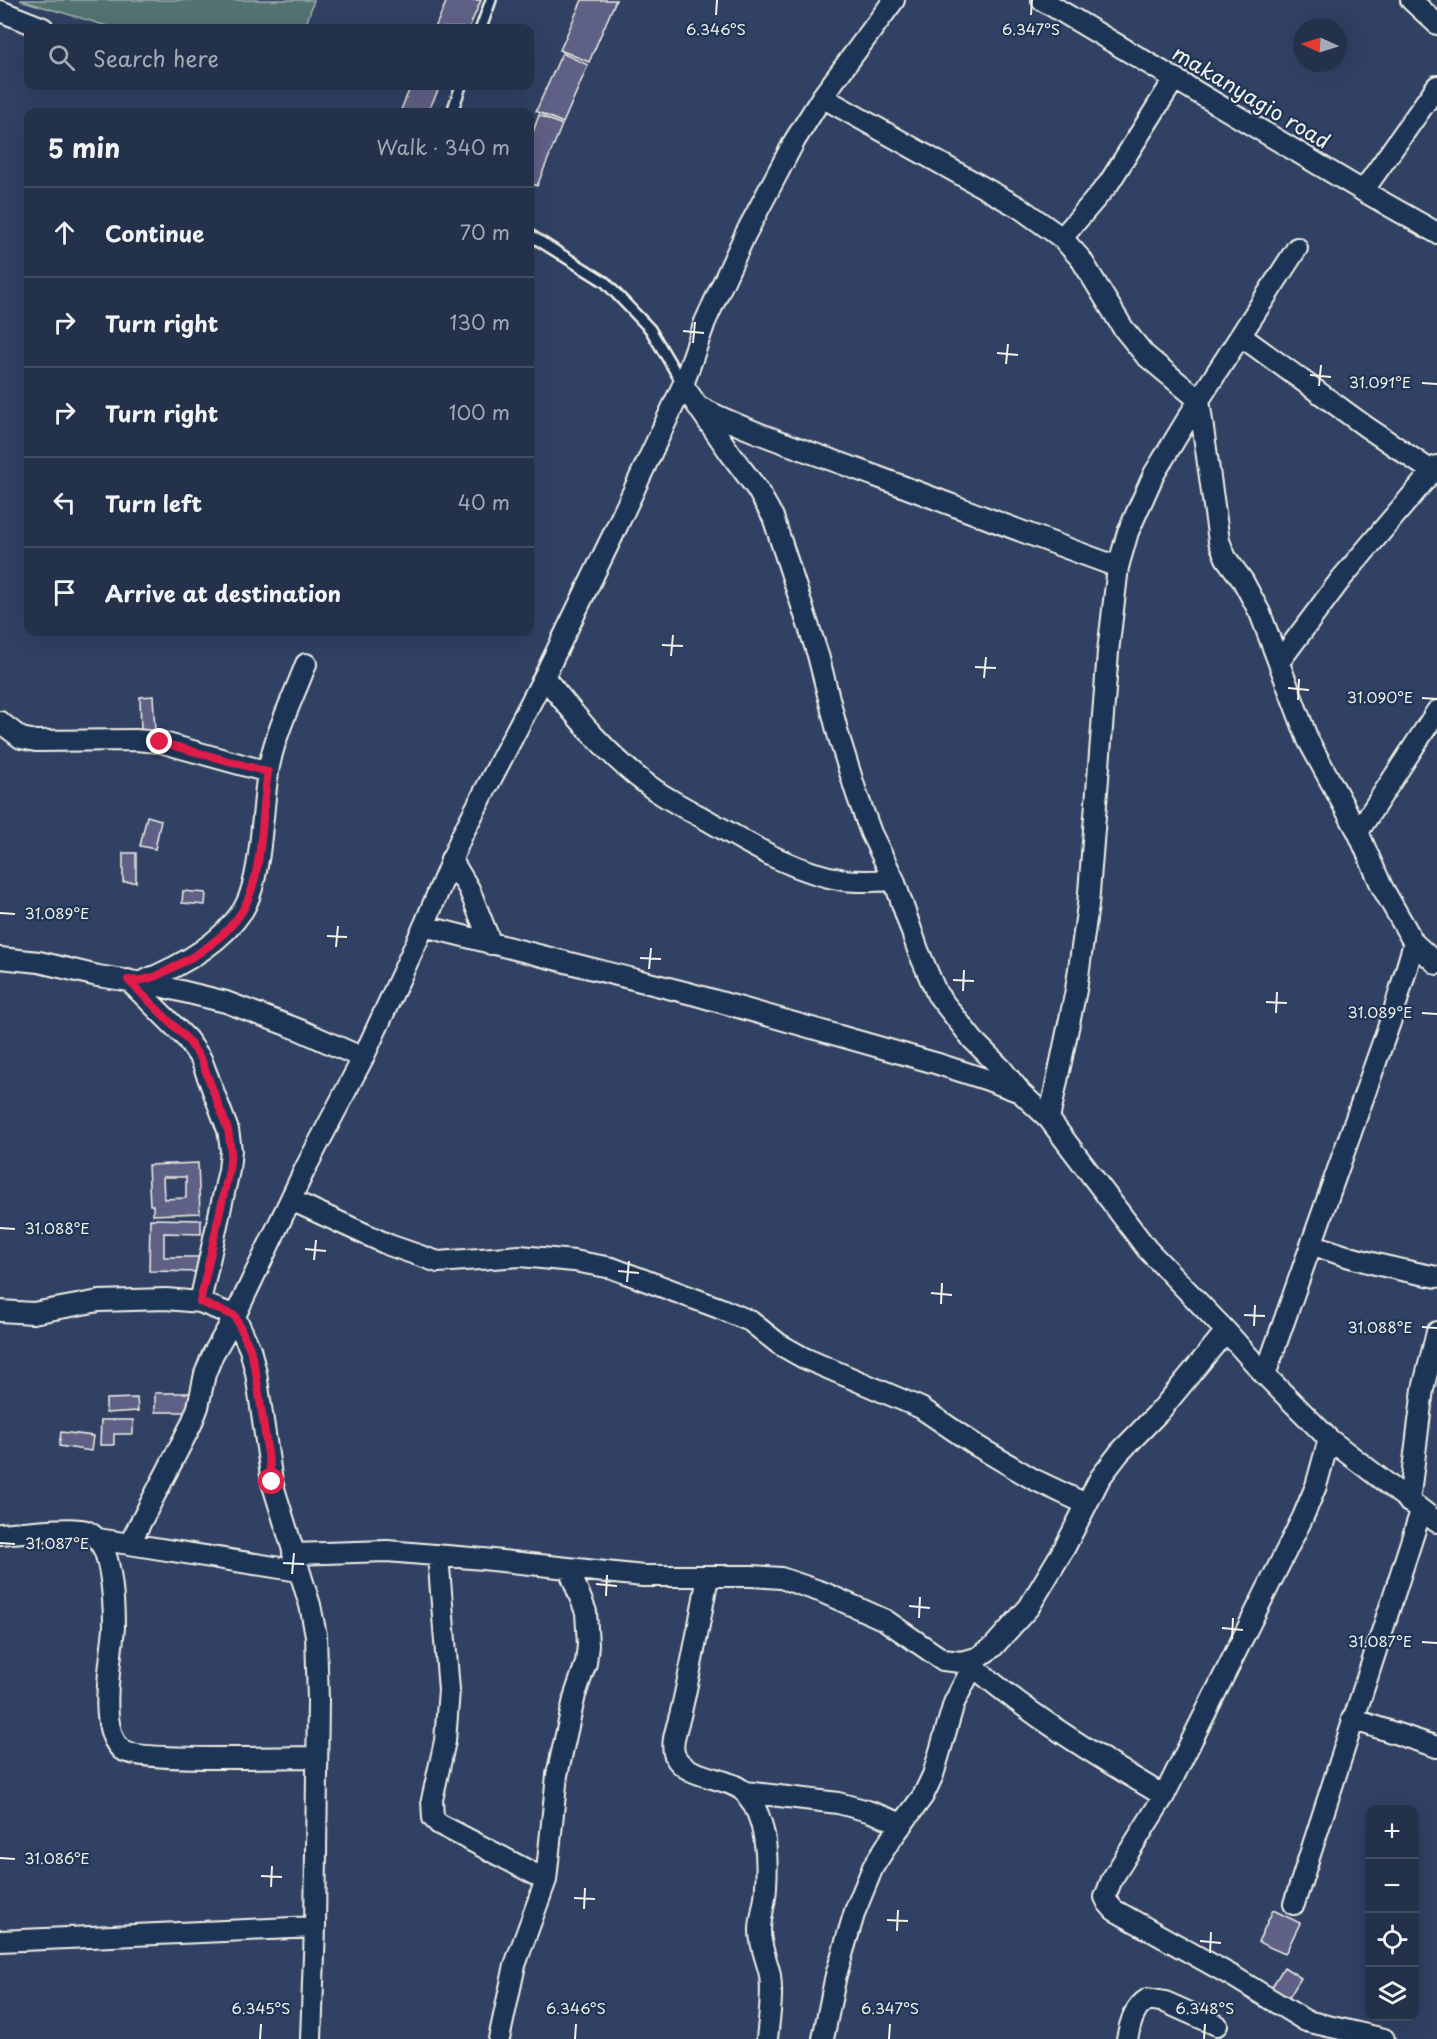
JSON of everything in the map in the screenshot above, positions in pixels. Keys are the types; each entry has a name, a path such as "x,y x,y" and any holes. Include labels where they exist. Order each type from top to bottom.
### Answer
{"street":[{"path":"130,1543 191,1425 209,1364 235,1316 305,1169 363,1059 424,926 462,835 544,677 683,385 705,322 746,235 795,140 822,97 894,0"},
{"name":"makanyagio road","path":"1042,0 1437,233"},
{"path":"1411,0 1437,24"},
{"path":"0,11 33,24"},
{"path":"1062,238 1109,183 1174,78"},
{"path":"1363,191 1437,86"},
{"path":"822,97 1020,208 1062,238 1081,259 1123,328 1145,356 1199,400 1219,541 1226,558 1249,590 1308,740 1358,832 1382,887 1414,943 1437,964"},
{"path":"1049,1119 1077,990 1088,905 1099,741 1118,567 1128,532 1154,474 1297,248"},
{"path":"1241,336 1365,426 1435,469 1341,579 1279,662"},
{"path":"683,385 757,489 773,517 818,655 838,734 857,795 871,833 894,880 918,950 937,994 973,1040 1001,1068 1020,1092 1049,1119 1147,1249 1265,1375 1329,1439 1422,1511"},
{"path":"697,406 738,426 1118,567"},
{"path":"134,981 192,957 228,928 244,909 257,863 268,772 277,739 306,664"},
{"path":"544,677 585,728 620,762 648,786 689,810 753,846 824,876 862,882 894,880"},
{"path":"1358,832 1437,711"},
{"path":"0,722 21,738 36,741 160,742 268,772"},
{"path":"451,859 469,889 491,944"},
{"path":"424,926 692,994 935,1063 1020,1092"},
{"path":"1265,1375 1394,1011 1414,943"},
{"path":"0,958 39,962 226,1002 300,1030 363,1059"},
{"path":"134,981 187,1039 201,1059 228,1130 231,1150 229,1170 200,1302"},
{"path":"291,1200 389,1245 438,1262 520,1256 574,1261 612,1268 719,1308 750,1321 779,1344 804,1358 921,1408 977,1446 1034,1479 1086,1504"},
{"path":"1312,1244 1399,1270 1437,1276"},
{"path":"0,1311 33,1313 99,1301 126,1299 200,1302 235,1316 250,1349 256,1373 272,1482 310,1605 316,1635 315,1928 311,2039"},
{"path":"823,2039 836,1975 855,1911 873,1867 923,1796 933,1774 954,1703 975,1662 1005,1636 1029,1607 1065,1547 1100,1478 1120,1452 1161,1410 1226,1331"},
{"path":"1294,1904 1352,1719 1422,1511 1423,1389 1437,1332"},
{"path":"1329,1439 1316,1486 1303,1517 1164,1796 1112,1879 1106,1893 1108,1903 1114,1910 1234,1977 1305,2021 1384,2039"},
{"path":"0,1534 85,1531 98,1539 296,1562 387,1551 644,1576 752,1575 781,1578 822,1592 885,1620 943,1660 975,1662 1074,1742 1164,1796"},
{"path":"98,1539 107,1556 114,1599 108,1725 112,1738 123,1751 147,1756 186,1758 316,1757"},
{"path":"438,1555 449,1690 445,1741 432,1800 433,1818 439,1824 546,1880"},
{"path":"499,2039 515,1965 546,1880 557,1775 575,1695 586,1663 586,1612 569,1569"},
{"path":"708,1577 675,1738 675,1757 701,1776 728,1783 745,1792 838,1803 868,1810 903,1824"},
{"path":"1352,1719 1437,1747"},
{"path":"745,1792 759,1818 766,1854 766,1887 760,1931 762,1952 772,1988 766,2039"},
{"path":"0,1941 315,1928"},
{"path":"1127,2039 1136,2010 1141,2002 1148,1999 1165,2002 1217,2025"}],"lane":[{"path":"482,24 491,0"},
{"path":"454,106 460,90"},
{"path":"534,238 605,282 650,329 683,385"}],"green space":[{"path":"20,0 314,0 306,24 101,24"}],"building":[{"path":"447,0 481,0 471,24 437,24"},
{"path":"582,0 616,0 589,62 560,50"},
{"path":"562,53 588,65 563,123 536,111"},
{"path":"409,90 438,90 430,108 402,108"},
{"path":"539,115 562,125 537,186 534,185 534,129"},
{"path":"153,696 155,730 141,731 140,697"},
{"path":"147,816 161,820 155,849 140,846"},
{"path":"123,853 136,853 136,882 123,882"},
{"path":"183,891 206,893 205,905 182,903"},
{"path":"198,1163 200,1213 153,1215 153,1205 150,1205 148,1165","holes":["163,1177 186,1177 186,1198 164,1199"]},
{"path":"150,1219 201,1220 201,1234 164,1233 164,1257 201,1257 201,1272 149,1271"},
{"path":"155,1393 193,1393 193,1412 155,1412"},
{"path":"137,1398 138,1411 106,1413 106,1399"},
{"path":"101,1420 133,1420 133,1434 114,1434 114,1445 100,1445"},
{"path":"61,1432 93,1436 91,1451 59,1446"},
{"path":"1273,1910 1300,1923 1285,1954 1258,1942"},
{"path":"1284,1967 1301,1978 1287,2001 1270,1990"}],"route":[{"path":"160,742 268,772 257,863 244,909 215,941 192,957 141,982 128,980 187,1039 201,1059 228,1130 231,1150 229,1170 200,1302 235,1316 250,1349 256,1373 272,1482"}]}
